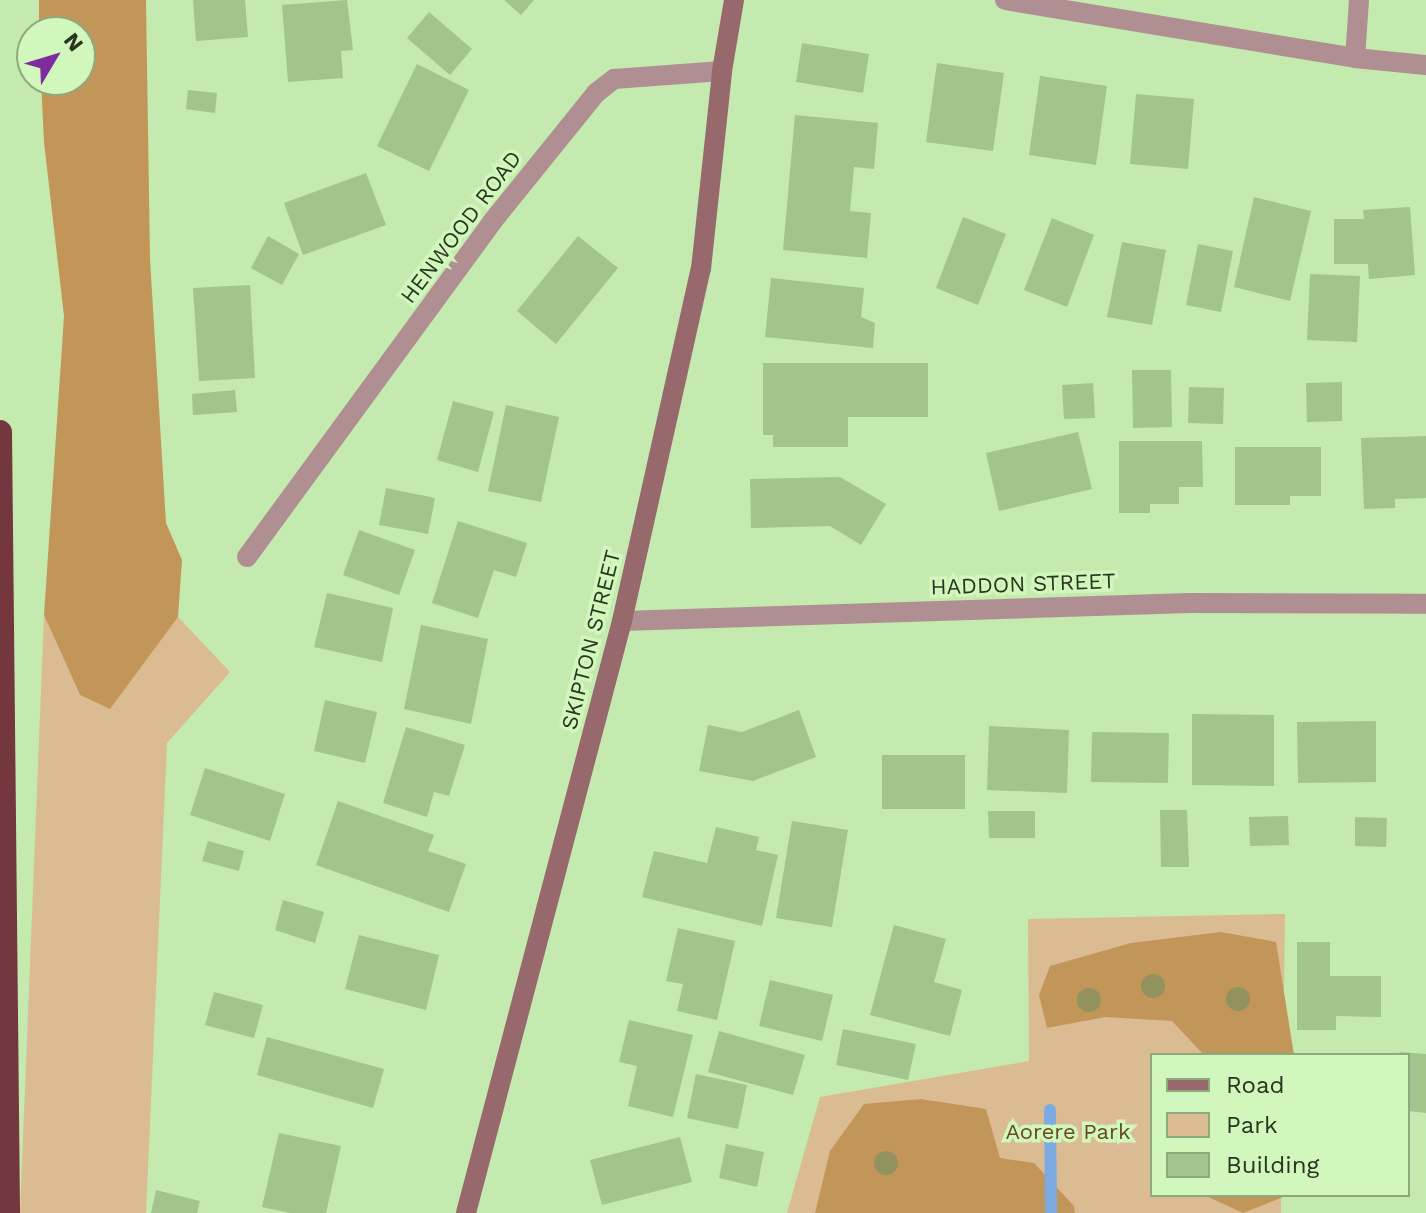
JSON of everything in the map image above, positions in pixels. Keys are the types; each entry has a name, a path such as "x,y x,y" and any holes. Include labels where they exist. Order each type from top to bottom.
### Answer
{"highway":[{"path":"0,432 8,1213"}],"main road":[{"path":"722,71 734,0"},
{"name":"SKIPTON STREET","path":"466,1213 622,621 701,269 722,71"}],"street":[{"path":"1005,0 1355,58 1426,65"},
{"path":"1355,58 1359,0"},
{"name":"HENWOOD ROAD","path":"247,557 492,222 596,93 614,79 722,71"},
{"name":"HADDON STREET","path":"622,621 1190,603 1426,604"}],"green space":[{"path":"44,615 80,695 110,708 178,617 230,672 167,743 146,1213 20,1213"},
{"name":"Aorere Park","path":"1285,914 1283,1053 1150,1053 1150,1197 1281,1197 1281,1213 787,1213 820,1097 1029,1061 1028,919"}],"shaded area":[{"path":"39,0 146,0 150,259 166,523 182,560 178,617 110,709 80,695 44,615 64,316 44,142 42,96 96,96 96,16 39,16"},
{"path":"1221,932 1276,942 1294,1053 1202,1053 1172,1021 1105,1017 1047,1028 1039,995 1050,966 1131,943"},
{"path":"921,1099 986,1109 1000,1158 1034,1163 1074,1206 1075,1213 815,1213 830,1151 864,1104"},
{"path":"1208,1197 1283,1197 1243,1213"}],"building":[{"path":"193,0 245,0 248,37 196,41"},
{"path":"347,0 353,50 341,51 343,78 288,82 282,5"},
{"path":"504,0 534,0 521,15"},
{"path":"429,12 472,49 450,75 407,38"},
{"path":"802,43 869,54 863,93 796,82"},
{"path":"937,63 1004,73 993,151 926,142"},
{"path":"417,64 469,90 429,171 377,146"},
{"path":"1040,76 1107,86 1096,165 1029,155"},
{"path":"188,90 217,93 215,113 186,109"},
{"path":"1136,94 1194,99 1188,169 1130,164"},
{"path":"795,115 878,123 874,169 854,167 850,211 871,213 867,258 783,250"},
{"path":"366,173 386,225 303,255 284,203"},
{"path":"1254,197 1311,211 1290,301 1234,287"},
{"path":"1410,207 1415,275 1369,279 1368,264 1334,264 1334,219 1364,219 1363,210"},
{"path":"963,217 1006,234 978,305 936,288"},
{"path":"1052,218 1094,235 1067,307 1024,290"},
{"path":"268,236 299,254 282,285 251,268"},
{"path":"578,236 618,268 556,344 517,311"},
{"path":"1122,242 1166,250 1152,325 1107,317"},
{"path":"1198,244 1233,251 1221,312 1186,305"},
{"path":"1310,274 1360,276 1357,342 1307,340"},
{"path":"771,278 864,288 861,317 875,323 873,348 765,337"},
{"path":"250,285 255,378 199,381 193,288"},
{"path":"763,363 928,363 928,417 848,417 848,447 773,447 773,435 763,435"},
{"path":"1132,370 1171,370 1172,427 1133,428"},
{"path":"1342,382 1342,421 1307,422 1306,383"},
{"path":"1093,383 1095,418 1064,419 1062,385"},
{"path":"1189,387 1224,388 1223,424 1188,423"},
{"path":"235,390 237,412 193,415 192,394"},
{"path":"453,401 494,412 478,472 437,460"},
{"path":"506,405 559,417 541,502 488,491"},
{"path":"1078,432 1092,489 999,511 986,453"},
{"path":"1426,436 1426,498 1395,499 1395,508 1364,509 1361,438"},
{"path":"1119,441 1202,441 1203,487 1179,487 1179,504 1150,504 1150,513 1119,513"},
{"path":"1235,447 1321,447 1321,496 1290,496 1290,505 1235,505"},
{"path":"840,477 886,504 861,545 830,526 751,528 750,479"},
{"path":"386,488 435,498 428,534 379,525"},
{"path":"458,521 527,543 516,577 494,570 478,618 432,603"},
{"path":"359,530 415,550 399,595 343,575"},
{"path":"327,593 393,608 382,662 314,647"},
{"path":"421,625 488,639 471,724 404,709"},
{"path":"325,700 377,712 365,763 314,751"},
{"path":"799,710 816,757 753,781 699,771 708,725 742,732"},
{"path":"1192,714 1274,715 1274,786 1192,785"},
{"path":"1376,721 1376,782 1298,783 1297,722"},
{"path":"989,726 1069,730 1067,793 987,790"},
{"path":"406,727 465,745 449,796 434,792 427,817 383,803"},
{"path":"1092,732 1169,733 1168,783 1091,782"},
{"path":"882,755 965,755 965,809 882,809"},
{"path":"205,768 285,794 270,841 190,815"},
{"path":"338,801 434,835 428,851 466,864 449,912 316,865"},
{"path":"1160,810 1187,810 1189,867 1161,867"},
{"path":"988,811 1035,811 1035,838 989,838"},
{"path":"1288,816 1289,845 1250,846 1249,817"},
{"path":"1355,817 1387,818 1386,847 1355,846"},
{"path":"792,821 848,830 832,927 776,918"},
{"path":"716,827 759,837 756,850 778,855 762,926 642,897 654,851 707,863"},
{"path":"208,841 244,851 239,871 202,861"},
{"path":"283,900 324,912 315,943 275,930"},
{"path":"894,925 946,939 934,982 962,990 950,1036 870,1015"},
{"path":"678,928 735,941 717,1020 677,1011 683,984 666,981"},
{"path":"359,935 439,955 426,1010 345,989"},
{"path":"1297,942 1330,942 1330,976 1381,976 1381,1017 1336,1016 1336,1030 1297,1030"},
{"path":"770,980 833,995 822,1041 759,1026"},
{"path":"214,992 263,1005 254,1038 205,1025"},
{"path":"629,1020 693,1035 673,1117 628,1106 637,1066 619,1062"},
{"path":"843,1029 916,1044 908,1080 836,1065"},
{"path":"719,1031 805,1055 793,1095 708,1072"},
{"path":"267,1037 384,1069 373,1108 257,1075"},
{"path":"1400,1052 1426,1054 1426,1113 1410,1111 1410,1053"},
{"path":"696,1074 747,1085 738,1129 687,1118"},
{"path":"279,1133 341,1146 326,1213 290,1213 262,1207"},
{"path":"680,1137 692,1182 602,1205 590,1160"},
{"path":"726,1144 764,1152 757,1187 719,1178"},
{"path":"156,1190 200,1201 197,1213 151,1213"}],"waterway":[{"path":"1050,1110 1051,1213"}]}
